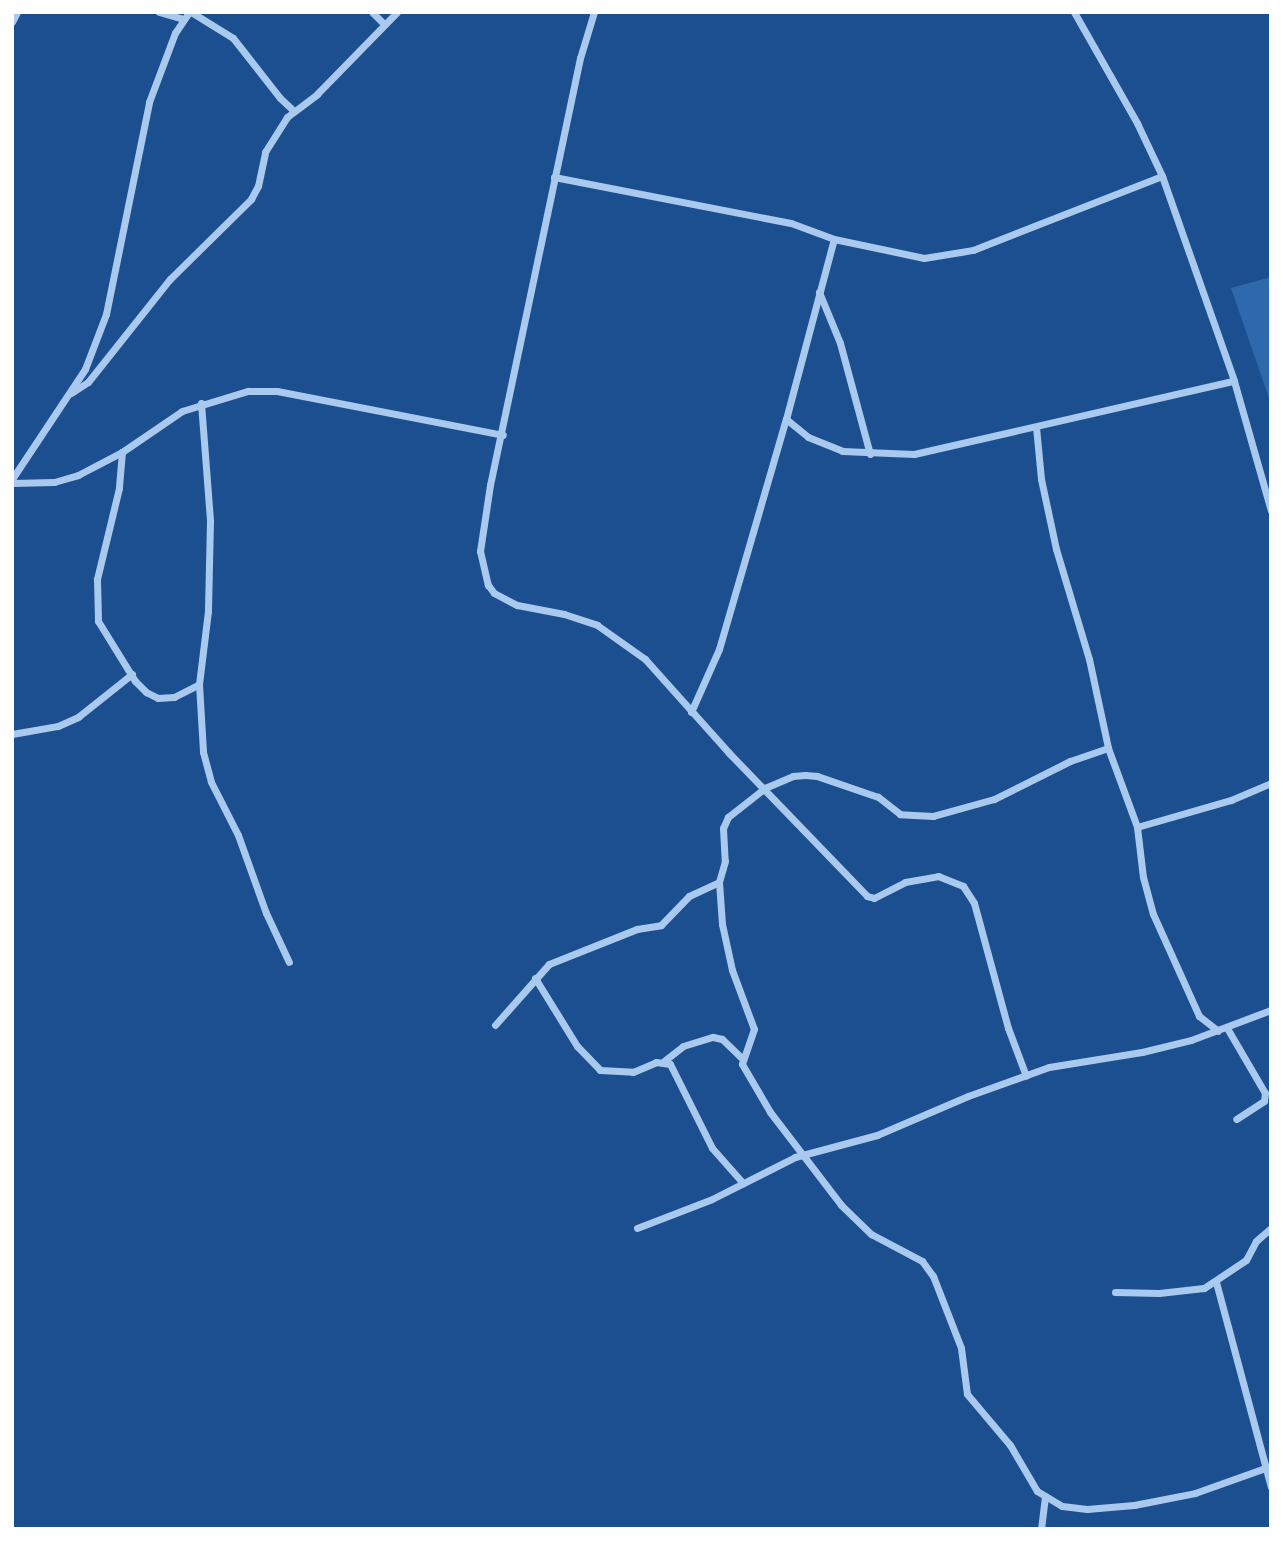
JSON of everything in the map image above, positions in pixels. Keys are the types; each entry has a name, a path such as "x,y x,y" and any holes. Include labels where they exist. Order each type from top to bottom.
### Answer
{"street":[{"path":"12,22 17,12"},
{"path":"159,12 188,15 233,38 280,98 294,110"},
{"path":"372,12 384,24"},
{"path":"71,393 88,382 170,279 251,198 258,186 265,152 294,110 317,94 397,12"},
{"path":"594,12 580,58 503,435 490,485 480,551 488,585 494,593 517,605 564,614 597,625 645,659 691,712 867,896 874,898 905,882 938,876 963,886 974,903 1008,1028 1026,1076"},
{"path":"1074,12 1138,123 1162,176 1234,381 1271,512"},
{"path":"188,15 175,33 149,102 106,313 85,369 13,479 36,484 67,479 122,452 157,426 201,403 248,391 277,391 503,435"},
{"path":"554,177 791,223 834,239 924,258 972,250 1162,176"},
{"path":"691,712 719,649 786,419 834,239"},
{"path":"819,292 840,343 870,454"},
{"path":"786,419 808,437 842,452 914,454 1234,381"},
{"path":"201,403 210,521 208,611 199,684 201,733 211,782 238,835 266,913 289,962"},
{"path":"1037,428 1045,501 1089,659 1108,748 1137,827 1143,877 1161,936 1199,1016 1218,1031"},
{"path":"122,452 119,488 97,579 101,627 146,692 158,698 174,697 199,684"},
{"path":"12,734 58,726 78,717 132,674"},
{"path":"742,1058 752,1040 754,1029 727,950 719,882 725,860 726,821 765,788 793,776 817,776 878,797 900,814 933,816 995,799 1070,761 1108,748"},
{"path":"1137,827 1231,800 1271,783"},
{"path":"495,1025 535,978 558,958 637,929 666,922 689,896 719,882"},
{"path":"535,978 577,1046 600,1070 633,1072 664,1060 683,1046 713,1037 722,1039 742,1058 744,1070 754,1088 841,1205 871,1234 922,1262 933,1276 961,1348 967,1394 1010,1446 1037,1491 1062,1506 1087,1510 1135,1505 1195,1493 1269,1467"},
{"path":"637,1228 678,1214 803,1155 877,1135 968,1096 1026,1076 1066,1063 1142,1052 1218,1031 1271,1010"},
{"path":"1227,1028 1265,1093 1264,1101 1236,1119"},
{"path":"664,1060 675,1071 712,1148 743,1183"},
{"path":"1115,1292 1159,1293 1204,1288 1246,1260 1256,1241 1271,1228"},
{"path":"1216,1282 1269,1467 1271,1487"},
{"path":"1041,1529 1045,1496"}],"shaded area":[{"path":"1271,277 1271,404 1231,288"}]}
